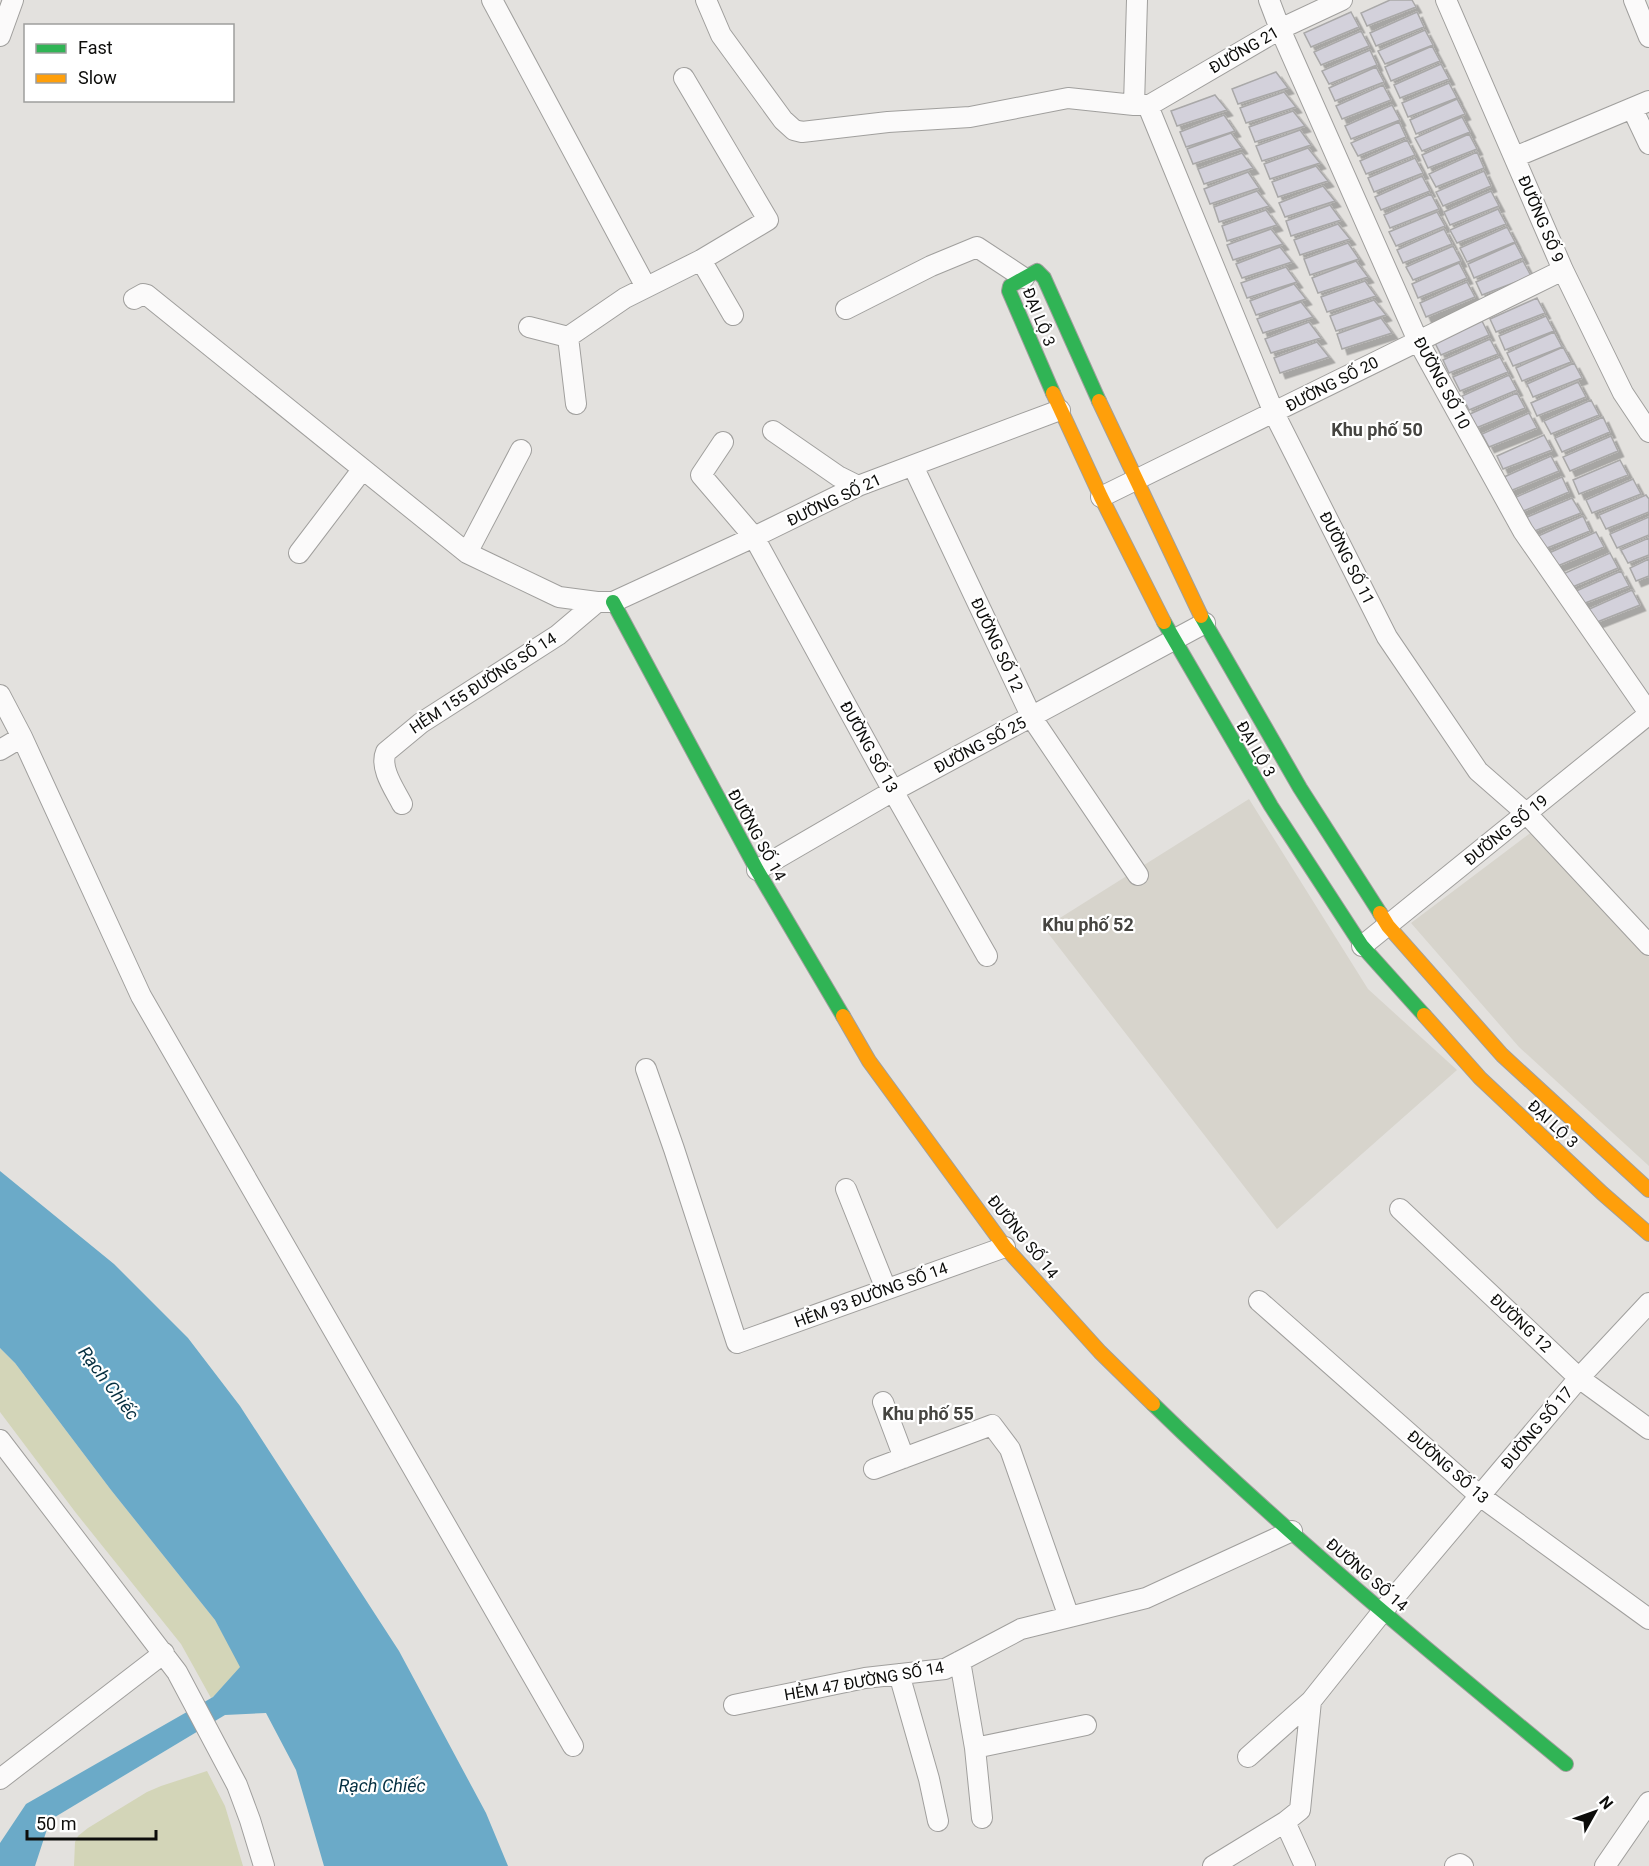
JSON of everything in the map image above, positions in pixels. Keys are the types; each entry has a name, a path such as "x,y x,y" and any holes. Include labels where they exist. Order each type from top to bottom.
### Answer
{"street":[{"path":"0,36 13,0"},
{"path":"492,0 646,287"},
{"path":"706,0 721,35 783,120 794,130 801,132 888,122 970,117 1068,98 1141,105 1137,0"},
{"name":"ĐƯỜNG SỐ 10","path":"1269,0 1418,341 1523,531 1649,714"},
{"name":"ĐƯỜNG 21","path":"1141,105 1280,29 1342,0"},
{"name":"ĐƯỜNG SỐ 9","path":"1446,0 1563,270 1623,393 1649,432"},
{"path":"1634,0 1649,37"},
{"path":"529,327 568,337 625,298 701,260 768,220 684,78"},
{"name":"ĐƯỜNG SỐ 11","path":"1141,105 1274,413 1387,637 1478,771 1526,813 1649,945"},
{"path":"1515,157 1640,105 1649,144"},
{"path":"846,309 931,266 977,247 1024,278"},
{"path":"701,260 733,315"},
{"name":"ĐƯỜNG SỐ 20","path":"1101,497 1563,270"},
{"name":"ĐẠI LỘ 3","path":"1649,1191 1502,1055 1388,926 1300,788 1205,623 1090,385 1044,278 1037,271 1010,286 1008,289 1060,410 1101,497 1174,640 1271,806 1362,946 1480,1078 1649,1234"},
{"path":"134,299 143,294 147,295 362,470 467,552 559,597 605,602"},
{"path":"568,337 576,404"},
{"name":"ĐƯỜNG SỐ 21","path":"605,602 754,537 858,486 1060,410"},
{"path":"773,431 838,476 858,486"},
{"name":"ĐƯỜNG SỐ 13","path":"723,442 701,474 754,537 893,791 987,956"},
{"path":"467,552 521,450"},
{"name":"ĐƯỜNG SỐ 12","path":"913,466 1032,718 1138,875"},
{"path":"299,553 362,470"},
{"name":"HẺM 155 ĐƯỜNG SỐ 14","path":"402,804 385,766 383,758 386,752 421,723 605,602"},
{"name":"ĐƯỜNG SỐ 14","path":"605,602 757,870 869,1061 1005,1247 1100,1352 1190,1440 1382,1612 1566,1764"},
{"name":"ĐƯỜNG SỐ 25","path":"757,870 893,791 1205,623"},
{"path":"0,695 22,737 141,996 573,1746"},
{"name":"ĐƯỜNG SỐ 19","path":"1362,946 1649,714"},
{"path":"0,750 22,737"},
{"name":"HẺM 93 ĐƯỜNG SỐ 14","path":"646,1069 737,1343 1005,1247"},
{"path":"846,1189 886,1289"},
{"name":"ĐƯỜNG 12","path":"1400,1209 1579,1378 1649,1429"},
{"name":"ĐƯỜNG SỐ 13","path":"1259,1301 1480,1496 1649,1619"},
{"name":"ĐƯỜNG SỐ 17","path":"1248,1757 1311,1701 1382,1612 1579,1378 1649,1303"},
{"path":"883,1402 904,1458"},
{"path":"874,1469 992,1425 1010,1449 1069,1617"},
{"path":"0,1440 164,1653 191,1697 244,1802 264,1866"},
{"name":"HẺM 47 ĐƯỜNG SỐ 14","path":"734,1706 865,1678 945,1670 1021,1629 1146,1598 1292,1532"},
{"path":"0,1779 164,1653"},
{"path":"960,1661 975,1748 982,1818"},
{"path":"899,1674 929,1779 938,1821"},
{"path":"1213,1866 1286,1822 1300,1810 1311,1701"},
{"path":"975,1748 1086,1725"},
{"path":"1605,1866 1649,1802"},
{"path":"1286,1822 1305,1866"},
{"path":"1455,1866 1460,1864 1463,1866"}],"shaded area":[{"path":"1249,799 1368,989 1457,1070 1277,1229 1044,928"},
{"path":"1533,831 1649,957 1649,1166 1519,1047 1411,923"}],"green space":[{"path":"0,1348 15,1363 111,1490 215,1620 241,1667 213,1697 211,1698 181,1644 76,1513 0,1412"},
{"path":"207,1771 225,1806 243,1866 74,1866 75,1842 78,1836 88,1828 147,1792"}],"water":[{"name":"Rạch Chiếc","path":"0,1171 114,1264 188,1338 240,1406 399,1651 486,1813 508,1866 324,1866 296,1770 266,1713 225,1715 55,1817 49,1823 35,1866 0,1866 0,1843 26,1804 213,1697 240,1667 215,1620 111,1490 15,1363 0,1348"}],"building":[{"path":"1390,0 1412,0 1416,7 1367,26 1361,13"},
{"path":"1351,12 1359,27 1311,47 1304,33"},
{"path":"1417,12 1424,27 1376,46 1370,33"},
{"path":"1425,30 1433,45 1385,64 1378,51"},
{"path":"1361,31 1369,46 1321,65 1314,52"},
{"path":"1432,46 1440,61 1391,81 1385,67"},
{"path":"1370,50 1377,65 1329,84 1322,71"},
{"path":"1441,64 1449,79 1400,98 1394,85"},
{"path":"1376,67 1384,82 1335,101 1329,88"},
{"path":"1276,72 1288,88 1238,104 1232,89"},
{"path":"1449,83 1457,98 1408,117 1402,103"},
{"path":"1383,85 1391,100 1342,119 1336,106"},
{"path":"1284,92 1296,107 1246,123 1240,108"},
{"path":"1215,95 1227,110 1177,126 1171,111"},
{"path":"1457,99 1465,114 1416,134 1410,120"},
{"path":"1392,105 1400,120 1351,139 1345,126"},
{"path":"1293,111 1305,126 1255,142 1249,127"},
{"path":"1224,115 1235,131 1186,147 1180,132"},
{"path":"1462,117 1470,132 1422,151 1415,138"},
{"path":"1399,122 1406,137 1358,156 1351,143"},
{"path":"1300,130 1311,145 1262,161 1256,146"},
{"path":"1231,133 1242,148 1193,164 1187,149"},
{"path":"1469,134 1477,149 1428,168 1422,155"},
{"path":"1407,140 1415,155 1366,174 1360,161"},
{"path":"1308,148 1320,163 1270,179 1264,164"},
{"path":"1477,152 1484,168 1436,187 1429,174"},
{"path":"1242,153 1253,168 1204,184 1198,169"},
{"path":"1415,158 1423,173 1374,192 1368,178"},
{"path":"1316,166 1328,181 1278,197 1272,182"},
{"path":"1484,171 1491,186 1443,206 1436,192"},
{"path":"1248,172 1259,188 1210,204 1204,189"},
{"path":"1422,176 1430,191 1381,210 1375,197"},
{"path":"1323,186 1335,201 1285,217 1279,203"},
{"path":"1257,191 1269,206 1219,222 1214,207"},
{"path":"1491,191 1499,206 1450,225 1444,212"},
{"path":"1431,194 1439,209 1390,228 1384,215"},
{"path":"1330,205 1341,220 1291,236 1286,221"},
{"path":"1498,209 1506,224 1457,243 1450,230"},
{"path":"1266,210 1277,225 1227,241 1222,226"},
{"path":"1437,212 1445,226 1396,246 1389,232"},
{"path":"1338,224 1350,239 1300,255 1294,240"},
{"path":"1507,227 1515,242 1467,262 1460,248"},
{"path":"1271,229 1283,244 1233,260 1227,245"},
{"path":"1444,229 1452,244 1403,263 1397,250"},
{"path":"1348,243 1359,259 1310,275 1304,259"},
{"path":"1515,243 1523,258 1474,278 1468,264"},
{"path":"1453,246 1461,261 1413,280 1406,267"},
{"path":"1280,247 1292,262 1242,278 1236,264"},
{"path":"1356,261 1368,277 1318,293 1312,278"},
{"path":"1523,261 1531,276 1482,295 1476,282"},
{"path":"1459,263 1467,278 1418,298 1412,284"},
{"path":"1286,267 1297,282 1247,298 1241,283"},
{"path":"1365,281 1376,296 1327,312 1321,297"},
{"path":"1467,282 1475,297 1426,317 1420,303"},
{"path":"1294,284 1306,299 1256,315 1250,301"},
{"path":"1537,298 1545,313 1496,332 1490,319"},
{"path":"1374,300 1386,315 1336,331 1330,316"},
{"path":"1301,302 1313,317 1263,333 1257,319"},
{"path":"1546,316 1554,331 1505,350 1499,336"},
{"path":"1381,318 1392,333 1342,349 1337,334"},
{"path":"1482,321 1489,335 1441,355 1434,341"},
{"path":"1309,322 1321,338 1271,353 1265,339"},
{"path":"1554,332 1562,347 1513,366 1507,353"},
{"path":"1490,339 1498,354 1449,373 1443,360"},
{"path":"1317,342 1329,357 1280,373 1274,358"},
{"path":"1563,347 1571,362 1522,381 1516,368"},
{"path":"1500,357 1508,372 1460,391 1453,377"},
{"path":"1574,363 1582,378 1533,397 1527,384"},
{"path":"1509,375 1517,390 1469,410 1462,396"},
{"path":"1578,382 1586,397 1537,416 1531,403"},
{"path":"1517,393 1525,408 1476,428 1470,414"},
{"path":"1591,400 1599,415 1551,434 1544,421"},
{"path":"1529,413 1537,428 1489,447 1482,434"},
{"path":"1603,417 1610,432 1562,452 1555,438"},
{"path":"1544,435 1552,450 1503,469 1497,456"},
{"path":"1611,436 1618,451 1570,471 1563,457"},
{"path":"1551,456 1559,471 1510,491 1504,477"},
{"path":"1620,460 1628,475 1579,494 1573,480"},
{"path":"1562,477 1569,492 1521,512 1514,498"},
{"path":"1633,479 1641,494 1592,513 1586,500"},
{"path":"1646,495 1649,499 1649,512 1606,529 1599,515"},
{"path":"1572,498 1581,513 1532,532 1525,518"},
{"path":"1583,516 1590,531 1542,550 1536,537"},
{"path":"1649,517 1649,535 1617,548 1610,534"},
{"path":"1596,532 1604,547 1555,567 1549,553"},
{"path":"1649,538 1649,555 1628,563 1621,550"},
{"path":"1610,553 1618,568 1570,588 1563,574"},
{"path":"1649,559 1649,576 1636,581 1630,568"},
{"path":"1621,571 1629,586 1580,605 1574,592"},
{"path":"1632,590 1640,605 1592,624 1585,611"}],"traffic: fast":[{"path":"1053,393 1009,291 1010,286 1037,271 1044,278 1099,401"},
{"path":"613,602 757,870 843,1016"},
{"path":"1201,616 1300,788 1380,913"},
{"path":"1164,622 1271,806 1362,946 1424,1015"},
{"path":"1153,1404 1304,1544 1566,1764"}],"traffic: slow":[{"path":"1053,393 1101,497 1164,622"},
{"path":"1099,401 1201,616"},
{"path":"1380,913 1388,926 1502,1055 1649,1190"},
{"path":"1424,1015 1480,1078 1649,1234"},
{"path":"843,1016 869,1061 1005,1247 1100,1352 1153,1404"}],"district":[{"name":"Khu phố 50","path":"1377,429"},
{"name":"Khu phố 52","path":"1088,924"},
{"name":"Khu phố 55","path":"928,1413"}]}
